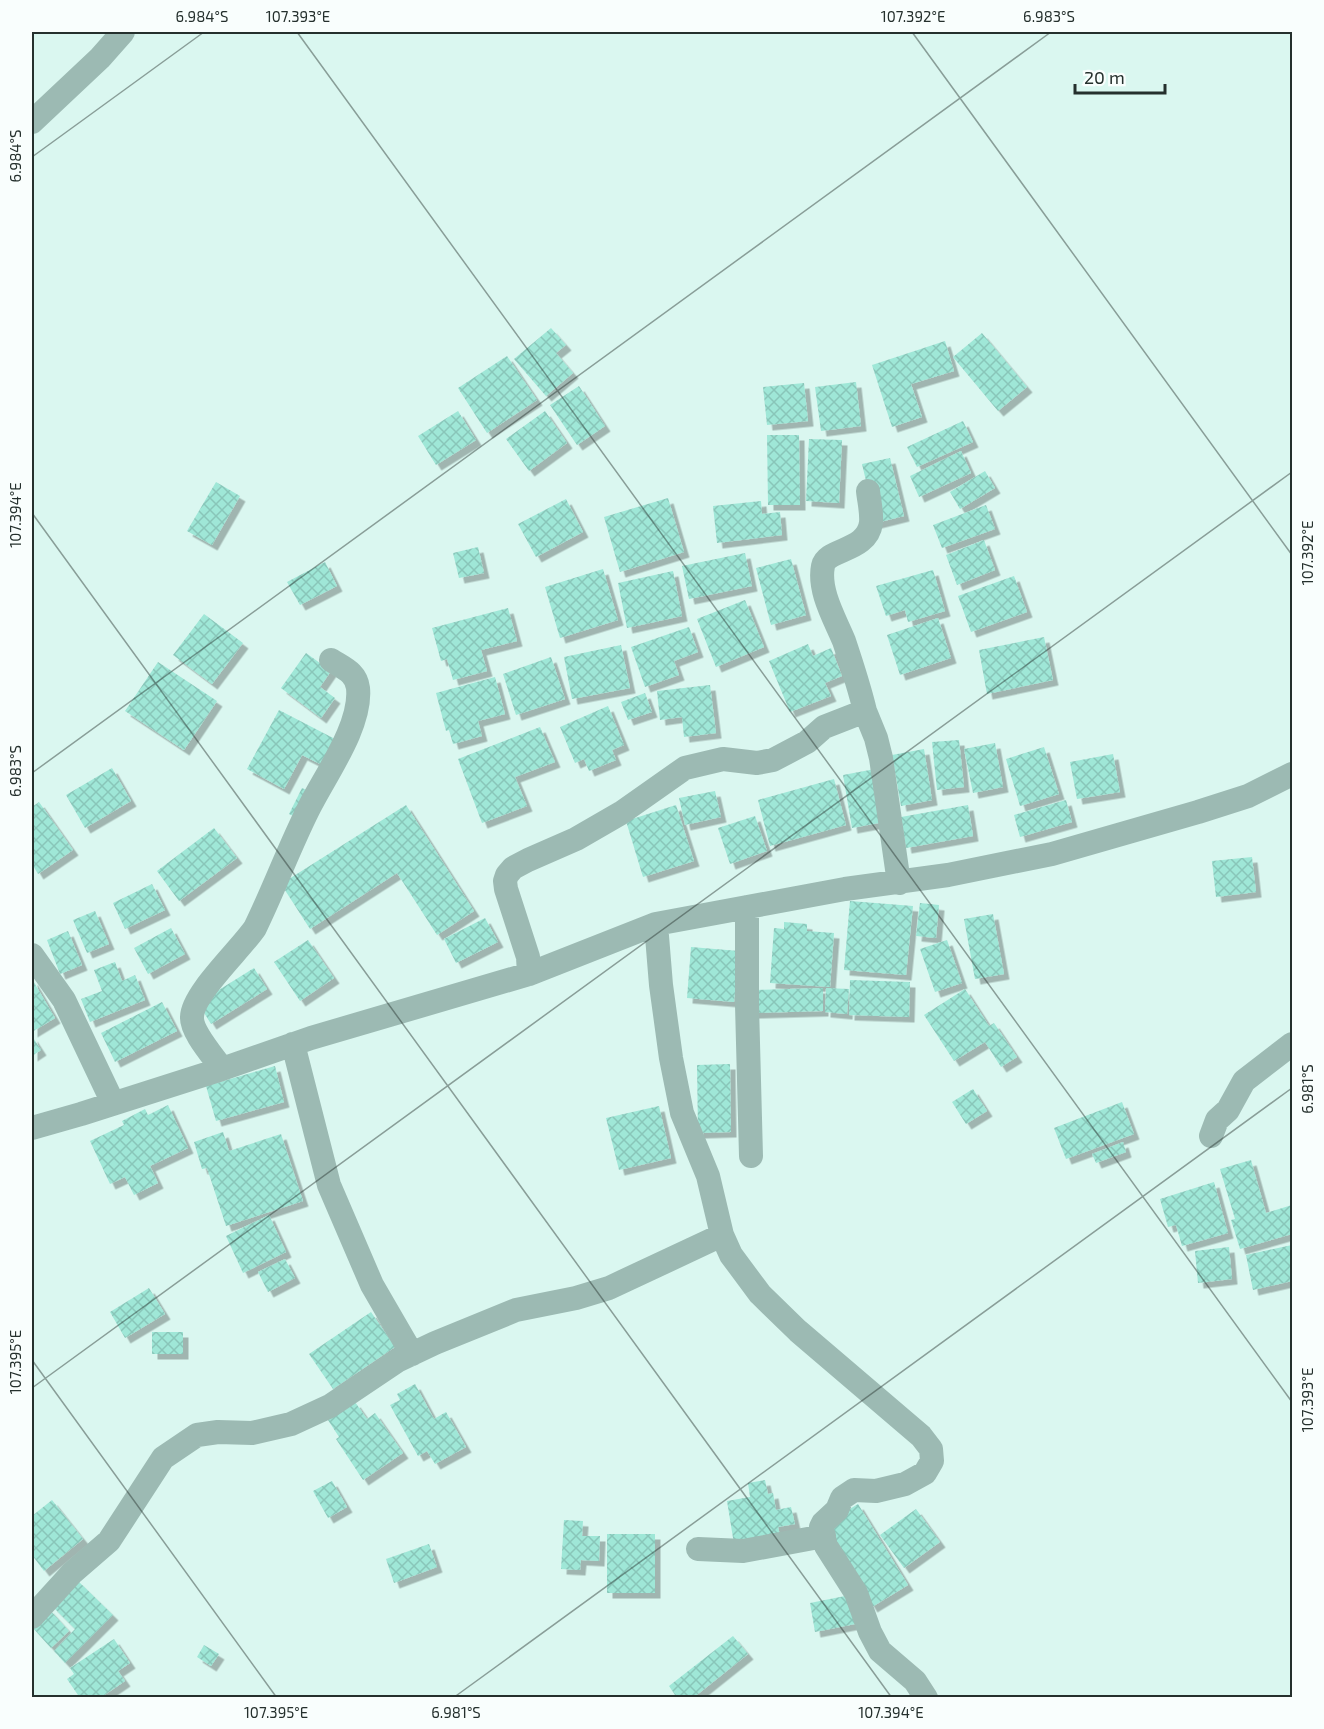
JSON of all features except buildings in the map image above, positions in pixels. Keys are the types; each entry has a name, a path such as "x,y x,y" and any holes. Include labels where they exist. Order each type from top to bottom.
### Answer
{"street":[{"path":"32,122 100,58 123,32"},
{"path":"868,491 871,522 868,533 852,547 829,557 823,563 822,576 826,597 844,642 865,711 876,738 881,758 899,883"},
{"path":"222,1069 195,1029 192,1018 199,997 255,928 308,810 341,751 354,716 358,688 352,673 331,660"},
{"path":"529,974 528,957 506,889 507,875 513,868 576,839 621,813 685,768 723,759 757,763 773,760 807,741 824,728 865,711"},
{"path":"32,1128 222,1069 293,1044 529,974 656,924 845,890 991,867 1052,854 1238,799 1293,774"},
{"path":"747,907 751,1156"},
{"path":"656,924 661,985 671,1058 682,1113 708,1176 722,1235 731,1255 760,1294 805,1337 921,1436 931,1449 933,1461 929,1468 916,1479 876,1491 854,1490 842,1498 837,1510 821,1527 826,1546 856,1593 880,1652 915,1681 926,1698"},
{"path":"32,955 64,1000 113,1103"},
{"path":"293,1044 329,1185 372,1285 412,1354"},
{"path":"1211,1136 1217,1120 1228,1110 1244,1081 1293,1044"},
{"path":"32,1617 72,1573 109,1541 163,1458 196,1435 218,1432 252,1433 291,1424 330,1406 397,1361 412,1354 516,1310 576,1298 609,1288 722,1235"},
{"path":"698,1548 743,1551 824,1536"}]}
